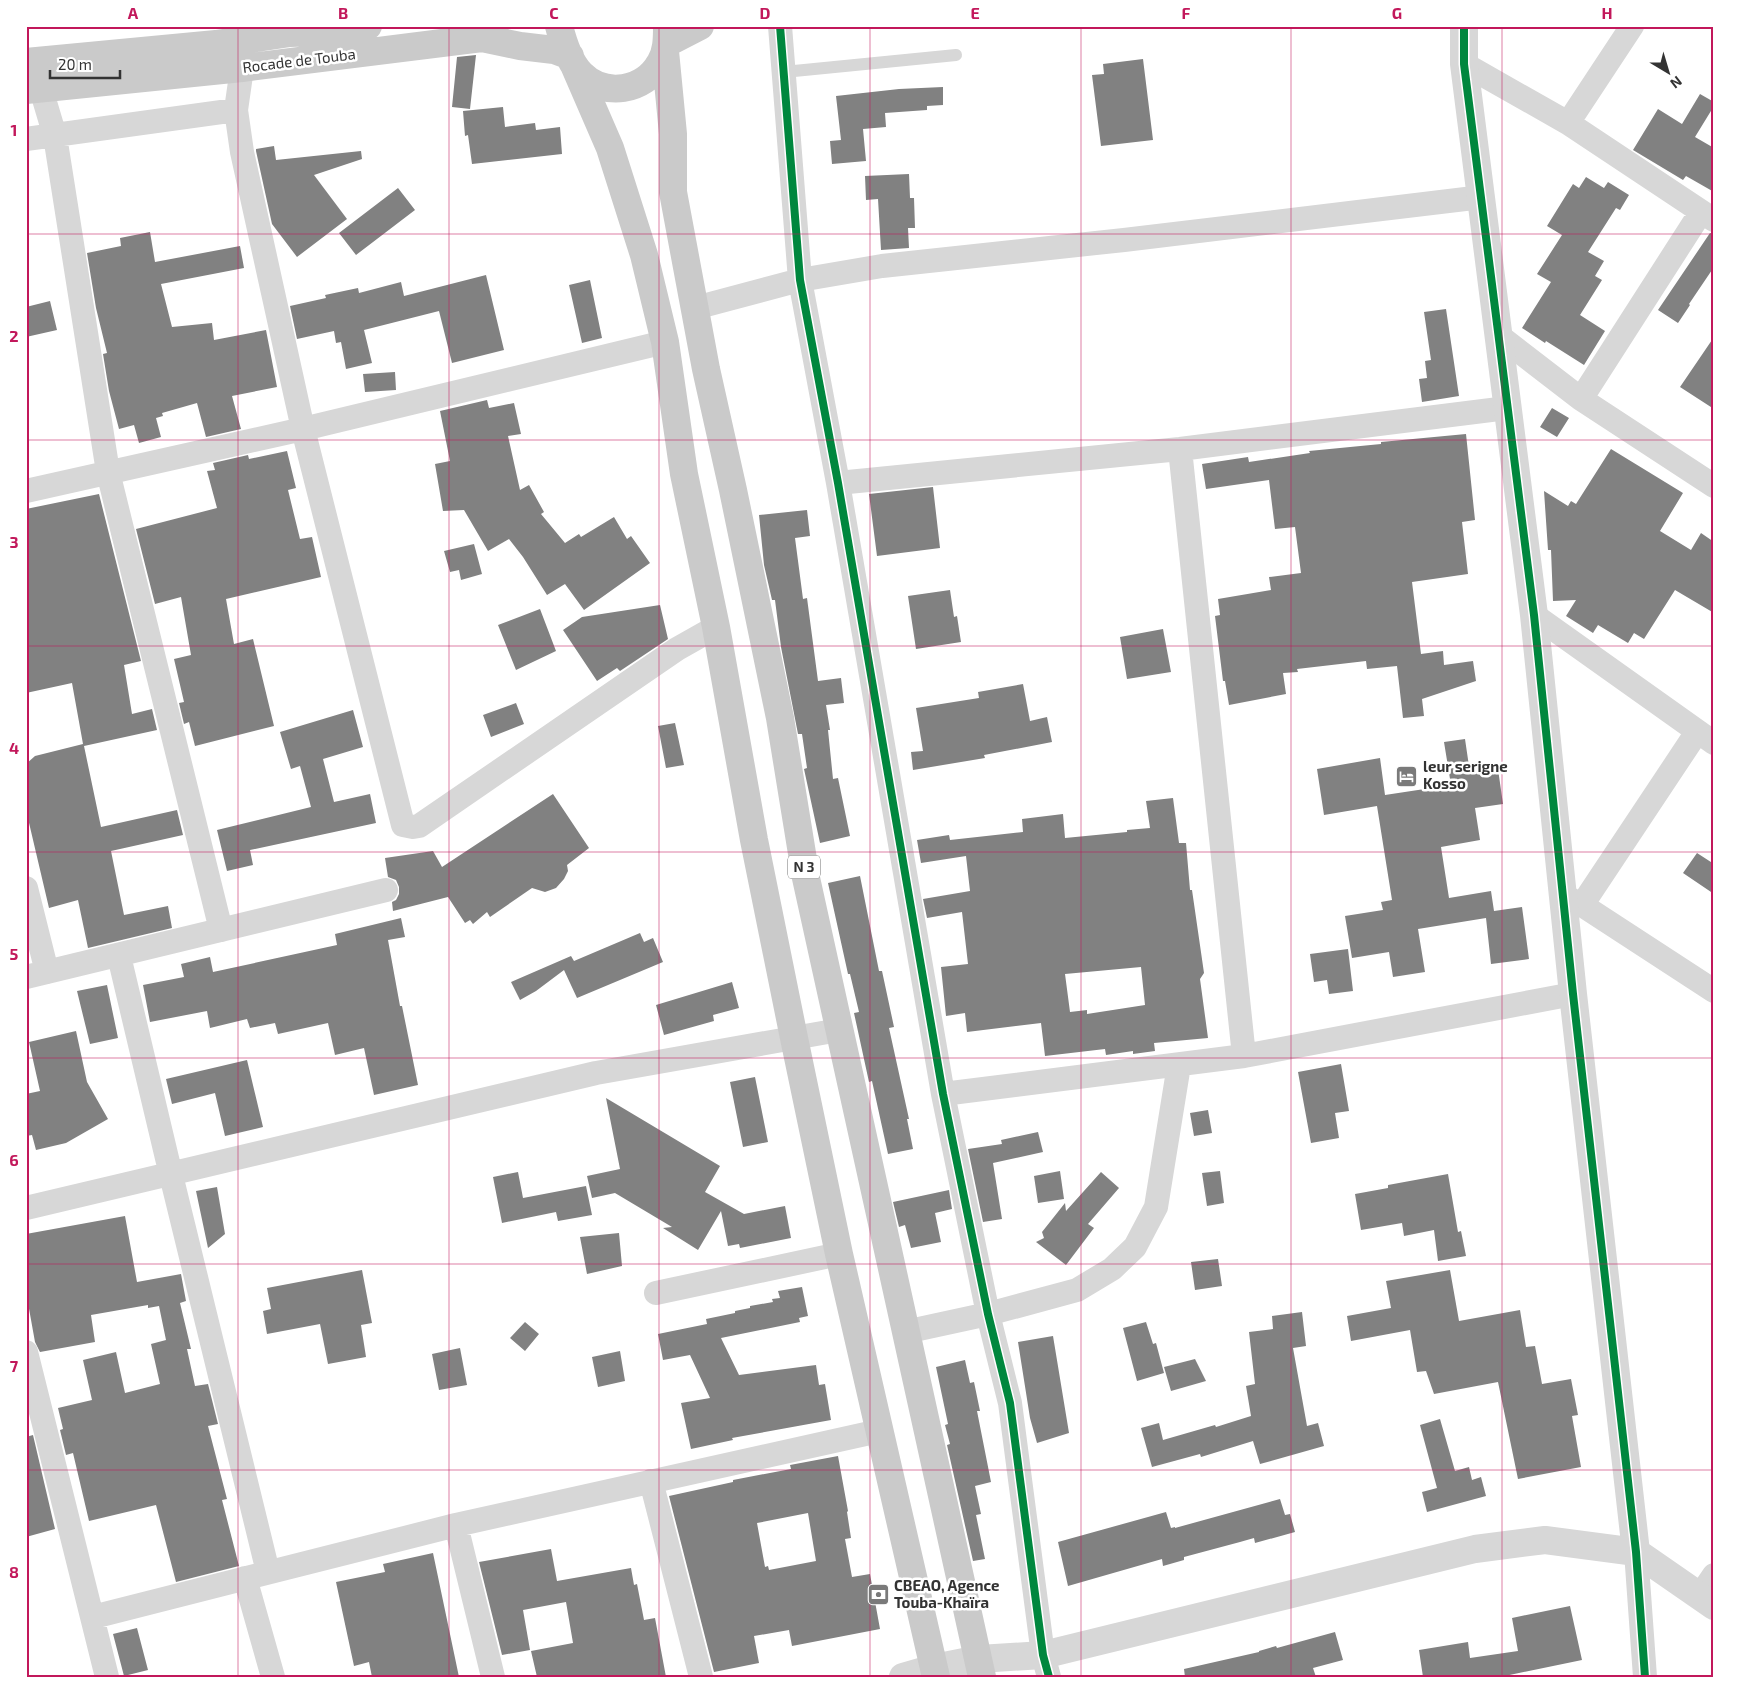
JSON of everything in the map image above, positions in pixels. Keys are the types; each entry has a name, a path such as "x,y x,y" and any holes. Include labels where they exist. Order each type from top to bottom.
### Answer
{"main road":[{"name":"Rocade de Touba","path":"26,62 216,44 290,30 342,31 368,26"},
{"path":"559,26 572,61 610,148 644,255 664,342 684,474 716,627 754,840 794,1038 839,1254 935,1672"},
{"path":"572,61 582,75 592,83 608,88 635,86 652,74 661,63 666,40 700,26"},
{"name":"Rocade de Touba","path":"34,89 242,68 482,38 520,46 547,49 572,61"},
{"name":"N 3","path":"666,40 673,134 672,192 706,369 780,718 806,878 980,1668"}],"street":[{"path":"780,26 800,280 838,483 943,1094 988,1314 1010,1403 1046,1666"},
{"path":"1464,26 1464,64 1507,408 1573,900 1573,994 1636,1552 1645,1677"},
{"path":"1568,123 1632,26"},
{"path":"1464,64 1568,123 1707,216 1581,398"},
{"path":"242,68 236,110 242,152 303,429 403,824 413,827 419,826 677,649 716,627"},
{"path":"34,89 55,136 108,472 221,930"},
{"path":"26,139 236,110"},
{"path":"695,308 800,280 882,266 1114,241 1482,197"},
{"path":"1498,336 1581,398 1714,486"},
{"path":"26,491 303,429 664,342"},
{"path":"838,483 1180,449 1507,408"},
{"path":"1180,449 1244,1056"},
{"path":"1534,615 1706,737 1573,900"},
{"path":"26,888 37,975 386,890"},
{"path":"1573,900 1714,991"},
{"path":"119,956 268,1572"},
{"path":"943,1094 1244,1056 1573,994"},
{"path":"26,1208 596,1073 839,1030"},
{"path":"905,1332 988,1314 1077,1290 1112,1270 1135,1247 1156,1208 1179,1065"},
{"path":"656,1292 839,1254"},
{"path":"26,1352 107,1677"},
{"path":"93,1617 456,1525 879,1431"},
{"path":"651,1481 702,1677"},
{"path":"456,1525 493,1677"},
{"path":"903,1677 980,1668 1046,1666 1475,1549 1545,1540 1636,1552 1709,1593"},
{"path":"245,1578 273,1677"}],"lane":[{"path":"784,72 956,55"}],"building":[{"path":"476,55 470,109 452,107 457,57"},
{"path":"1143,59 1153,140 1101,146 1092,75 1104,74 1103,64"},
{"path":"943,87 943,105 927,106 927,110 885,113 886,127 863,129 866,161 832,164 830,141 841,140 836,96 899,89"},
{"path":"1700,94 1714,102 1714,106 1695,137 1714,148 1714,192 1686,176 1683,180 1633,150 1658,109 1682,124"},
{"path":"503,107 505,127 535,123 536,130 560,127 562,154 472,164 468,135 465,136 463,111"},
{"path":"274,146 276,160 361,151 362,159 314,175 347,219 297,257 272,224 256,151 256,149"},
{"path":"909,174 910,198 914,198 915,228 908,228 909,248 881,250 878,199 866,200 865,176"},
{"path":"1586,177 1604,188 1608,182 1629,195 1620,210 1616,208 1588,252 1604,261 1595,276 1602,280 1580,315 1605,331 1584,365 1522,328 1551,282 1537,274 1562,235 1547,226 1573,184 1579,188"},
{"path":"398,188 415,210 356,255 339,233"},
{"path":"150,232 155,262 240,246 244,268 161,284 172,327 212,323 214,340 266,330 277,387 232,396 241,429 206,437 197,403 162,413 163,416 156,418 161,437 139,443 134,425 119,429 109,391 103,354 107,353 96,308 87,253 121,246 120,238"},
{"path":"1710,233 1714,234 1714,267 1678,323 1658,310"},
{"path":"486,275 504,350 452,363 439,311 364,330 372,363 346,369 341,342 336,343 334,331 297,339 290,306 326,298 325,295 358,288 359,293 401,282 404,296"},
{"path":"590,280 602,338 582,343 569,285"},
{"path":"50,301 57,330 26,337 26,307"},
{"path":"1446,309 1459,396 1422,402 1419,379 1427,378 1425,361 1431,360 1424,312"},
{"path":"1714,337 1714,409 1680,387"},
{"path":"395,372 396,390 365,392 363,374"},
{"path":"487,400 489,408 514,403 521,434 508,436 520,490 529,485 544,512 541,514 565,543 579,534 581,537 614,517 627,539 631,536 650,563 584,610 565,584 547,595 509,539 488,551 464,510 443,511 435,464 450,461 440,411"},
{"path":"1552,408 1569,418 1557,437 1540,427"},
{"path":"1466,434 1475,520 1462,522 1468,574 1412,582 1421,654 1443,651 1444,665 1473,661 1476,681 1422,699 1424,716 1403,718 1397,666 1367,669 1366,661 1297,669 1298,672 1283,673 1286,694 1229,705 1225,681 1223,681 1215,616 1220,615 1218,599 1271,590 1269,577 1301,573 1295,527 1275,529 1269,480 1206,489 1202,464 1248,457 1249,462 1310,453 1309,451"},
{"path":"1611,449 1683,493 1660,531 1691,550 1701,533 1714,542 1714,613 1675,590 1644,639 1634,633 1628,643 1598,625 1593,633 1566,616 1576,600 1553,601 1551,550 1548,550 1544,491 1568,506 1571,501 1576,504"},
{"path":"287,451 296,488 288,490 300,539 312,537 321,577 226,599 234,644 253,639 274,726 195,746 189,722 184,724 179,703 184,702 174,659 191,655 181,597 155,604 136,529 217,508 207,471 215,470 213,463 248,455 249,459"},
{"path":"933,487 940,548 877,556 869,494"},
{"path":"99,494 141,661 124,665 132,714 152,709 157,730 84,746 101,827 177,810 183,835 111,851 124,915 168,906 172,928 88,948 78,900 49,908 26,810 26,764 35,756 83,744 72,683 26,693 26,509"},
{"path":"807,510 810,536 795,538 803,599 807,598 818,681 841,678 844,703 826,705 830,730 828,730 833,779 838,778 850,836 820,843 804,769 807,768 802,734 798,734 781,647 775,600 772,600 764,565 759,515"},
{"path":"474,544 482,574 461,580 459,570 450,572 444,551"},
{"path":"950,590 954,617 957,616 961,642 916,649 908,596"},
{"path":"660,605 668,639 620,671 617,668 597,681 563,630 582,617"},
{"path":"540,609 556,651 516,670 498,625"},
{"path":"1163,629 1171,672 1127,679 1120,637"},
{"path":"1023,684 1030,721 1047,717 1052,742 984,755 985,758 913,770 911,752 923,751 916,708 979,698 978,692"},
{"path":"516,703 524,724 491,737 483,715"},
{"path":"353,710 363,747 323,759 334,802 370,794 376,823 250,850 253,865 227,871 217,830 311,807 300,766 291,769 280,732"},
{"path":"675,723 684,765 666,768 658,726"},
{"path":"1465,739 1470,773 1498,769 1503,804 1475,808 1480,840 1441,847 1449,898 1491,891 1494,911 1522,907 1529,959 1491,964 1486,918 1418,929 1425,972 1393,977 1389,952 1352,958 1345,916 1383,910 1381,902 1392,900 1377,806 1324,815 1317,769 1380,758 1385,795 1451,785 1444,742"},
{"path":"553,794 589,848 567,865 568,871 556,888 545,892 532,888 490,917 487,912 473,924 470,920 465,923 448,897 393,911 392,902 396,900 399,894 399,887 396,880 388,877 385,858 433,851 442,867"},
{"path":"1173,798 1179,843 1186,843 1190,890 1192,890 1204,973 1200,979 1208,1038 1154,1043 1155,1051 1133,1054 1133,1051 1106,1055 1105,1049 1045,1056 1041,1023 967,1032 965,1013 946,1016 941,967 968,964 962,912 927,918 923,899 970,891 966,856 921,863 917,840 949,835 950,840 1023,832 1022,819 1063,814 1065,838 1127,832 1127,830 1150,828 1146,801","holes":["1141,967 1145,1005 1087,1014 1087,1010 1070,1012 1065,974"]},
{"path":"1697,853 1714,864 1714,894 1683,873"},
{"path":"860,876 879,971 882,971 894,1027 889,1028 909,1119 907,1119 913,1149 888,1154 872,1081 869,1082 854,1013 859,1012 850,974 848,974 828,883"},
{"path":"401,918 405,937 388,940 400,1006 402,1006 418,1085 374,1095 364,1048 335,1055 328,1023 278,1034 275,1023 250,1028 247,1019 210,1028 207,1011 150,1022 143,985 184,977 181,964 210,957 213,972 337,945 335,934"},
{"path":"640,933 644,942 653,938 663,962 577,998 564,970 536,991 520,1000 511,982 571,956 574,961"},
{"path":"1348,949 1353,991 1329,994 1327,980 1314,982 1310,954"},
{"path":"732,982 739,1008 713,1015 714,1021 664,1035 656,1005"},
{"path":"107,985 118,1038 90,1044 77,991"},
{"path":"76,1031 87,1082 108,1119 66,1143 36,1150 32,1135 26,1136 26,1094 40,1091 29,1042"},
{"path":"247,1060 263,1127 225,1136 215,1093 172,1104 166,1079"},
{"path":"1341,1064 1349,1111 1335,1113 1339,1138 1311,1143 1298,1072"},
{"path":"755,1077 768,1142 743,1147 730,1082"},
{"path":"606,1098 720,1166 705,1192 744,1214 785,1206 791,1238 740,1248 739,1244 728,1246 721,1211 698,1250 663,1228 672,1227 615,1193 592,1198 587,1176 620,1169"},
{"path":"1208,1110 1212,1133 1194,1136 1190,1113"},
{"path":"1038,1132 1043,1152 993,1163 1002,1219 983,1222 968,1149 1002,1144 1001,1140"},
{"path":"1060,1171 1064,1199 1038,1203 1034,1176"},
{"path":"1220,1171 1224,1203 1207,1206 1202,1173"},
{"path":"518,1172 523,1198 586,1186 592,1215 558,1221 556,1212 502,1223 493,1177"},
{"path":"1101,1172 1119,1188 1088,1224 1094,1228 1066,1265 1036,1242 1044,1238 1042,1232 1065,1203 1066,1211"},
{"path":"1448,1174 1458,1232 1461,1231 1466,1256 1438,1261 1434,1230 1404,1236 1402,1223 1361,1230 1355,1194 1388,1188 1388,1185"},
{"path":"217,1187 225,1234 208,1248 196,1191"},
{"path":"949,1190 952,1209 935,1213 941,1242 911,1248 905,1225 899,1227 893,1202"},
{"path":"125,1216 137,1282 181,1274 186,1301 180,1303 191,1349 187,1349 195,1386 208,1384 218,1424 208,1426 227,1499 222,1500 239,1566 176,1582 156,1505 89,1521 73,1453 66,1455 60,1430 63,1429 58,1408 92,1400 83,1360 116,1352 125,1393 160,1384 151,1344 166,1340 159,1306 148,1308 148,1305 91,1315 95,1342 40,1352 35,1342 26,1292 26,1234"},
{"path":"619,1233 622,1266 587,1274 580,1237"},
{"path":"1218,1259 1222,1286 1195,1290 1191,1262"},
{"path":"362,1270 372,1323 361,1325 366,1357 328,1364 320,1324 267,1334 263,1311 271,1309 267,1288"},
{"path":"1450,1270 1459,1321 1520,1310 1526,1347 1535,1346 1542,1384 1571,1379 1578,1415 1572,1416 1581,1467 1518,1479 1498,1382 1434,1394 1426,1371 1417,1372 1410,1330 1351,1341 1347,1316 1391,1308 1386,1281"},
{"path":"802,1287 808,1316 799,1318 800,1322 721,1338 739,1375 816,1365 819,1385 825,1384 831,1420 732,1438 733,1440 691,1449 681,1403 710,1398 690,1355 663,1360 658,1334 707,1324 706,1319 735,1313 735,1311 750,1308 750,1306 773,1302 772,1299 780,1298 778,1291"},
{"path":"1302,1312 1306,1346 1293,1348 1307,1426 1318,1423 1324,1446 1260,1464 1253,1441 1201,1457 1200,1454 1152,1467 1141,1428 1159,1423 1163,1440 1251,1416 1246,1386 1255,1384 1249,1332 1273,1329 1272,1316"},
{"path":"525,1322 539,1334 525,1351 510,1338"},
{"path":"1146,1322 1153,1344 1156,1343 1164,1373 1137,1381 1123,1328"},
{"path":"1053,1336 1069,1433 1037,1443 1030,1418 1018,1342"},
{"path":"460,1348 467,1385 439,1390 432,1354"},
{"path":"620,1351 625,1381 598,1387 592,1357"},
{"path":"1195,1359 1206,1381 1171,1391 1164,1367"},
{"path":"965,1360 970,1383 974,1382 980,1411 977,1411 991,1482 975,1486 981,1514 976,1515 985,1559 973,1561 947,1445 950,1444 945,1425 948,1424 936,1367"},
{"path":"1440,1419 1455,1471 1469,1467 1472,1480 1481,1477 1486,1496 1427,1512 1422,1492 1437,1488 1420,1425"},
{"path":"33,1435 55,1529 26,1537 26,1437"},
{"path":"838,1456 848,1511 851,1538 845,1539 852,1577 870,1574 880,1629 792,1646 789,1630 754,1636 759,1663 714,1672 669,1496 733,1482 733,1480 791,1469 790,1465","holes":["808,1513 816,1561 769,1570 768,1566 765,1567 757,1523"]},
{"path":"1280,1499 1285,1515 1290,1514 1295,1532 1255,1543 1254,1538 1184,1557 1184,1560 1163,1566 1162,1559 1068,1586 1058,1542 1166,1512 1171,1528 1175,1528"},
{"path":"551,1549 557,1581 631,1568 634,1585 637,1584 644,1620 655,1618 666,1677 537,1677 531,1651 573,1643 566,1602 523,1610 530,1650 502,1655 479,1562"},
{"path":"433,1553 459,1677 372,1677 369,1662 354,1666 336,1582 385,1572 383,1564"},
{"path":"1570,1606 1582,1660 1500,1677 1423,1677 1419,1650 1468,1642 1470,1658 1518,1651 1512,1618"},
{"path":"137,1628 148,1670 124,1676 113,1634"},
{"path":"1335,1632 1343,1660 1313,1668 1316,1677 1185,1677 1184,1669 1259,1652 1276,1646 1277,1648"}],"cycle path":[{"path":"780,26 800,280 838,483 943,1094 988,1314 1010,1403 1043,1655 1049,1677"},
{"path":"1464,26 1464,64 1534,615 1573,994 1636,1552 1645,1677"}],"place":[{"name":"leur serigne Kosso","path":"1407,776"},
{"name":"CBEAO, Agence Touba-Khaïra","path":"878,1595"}]}
